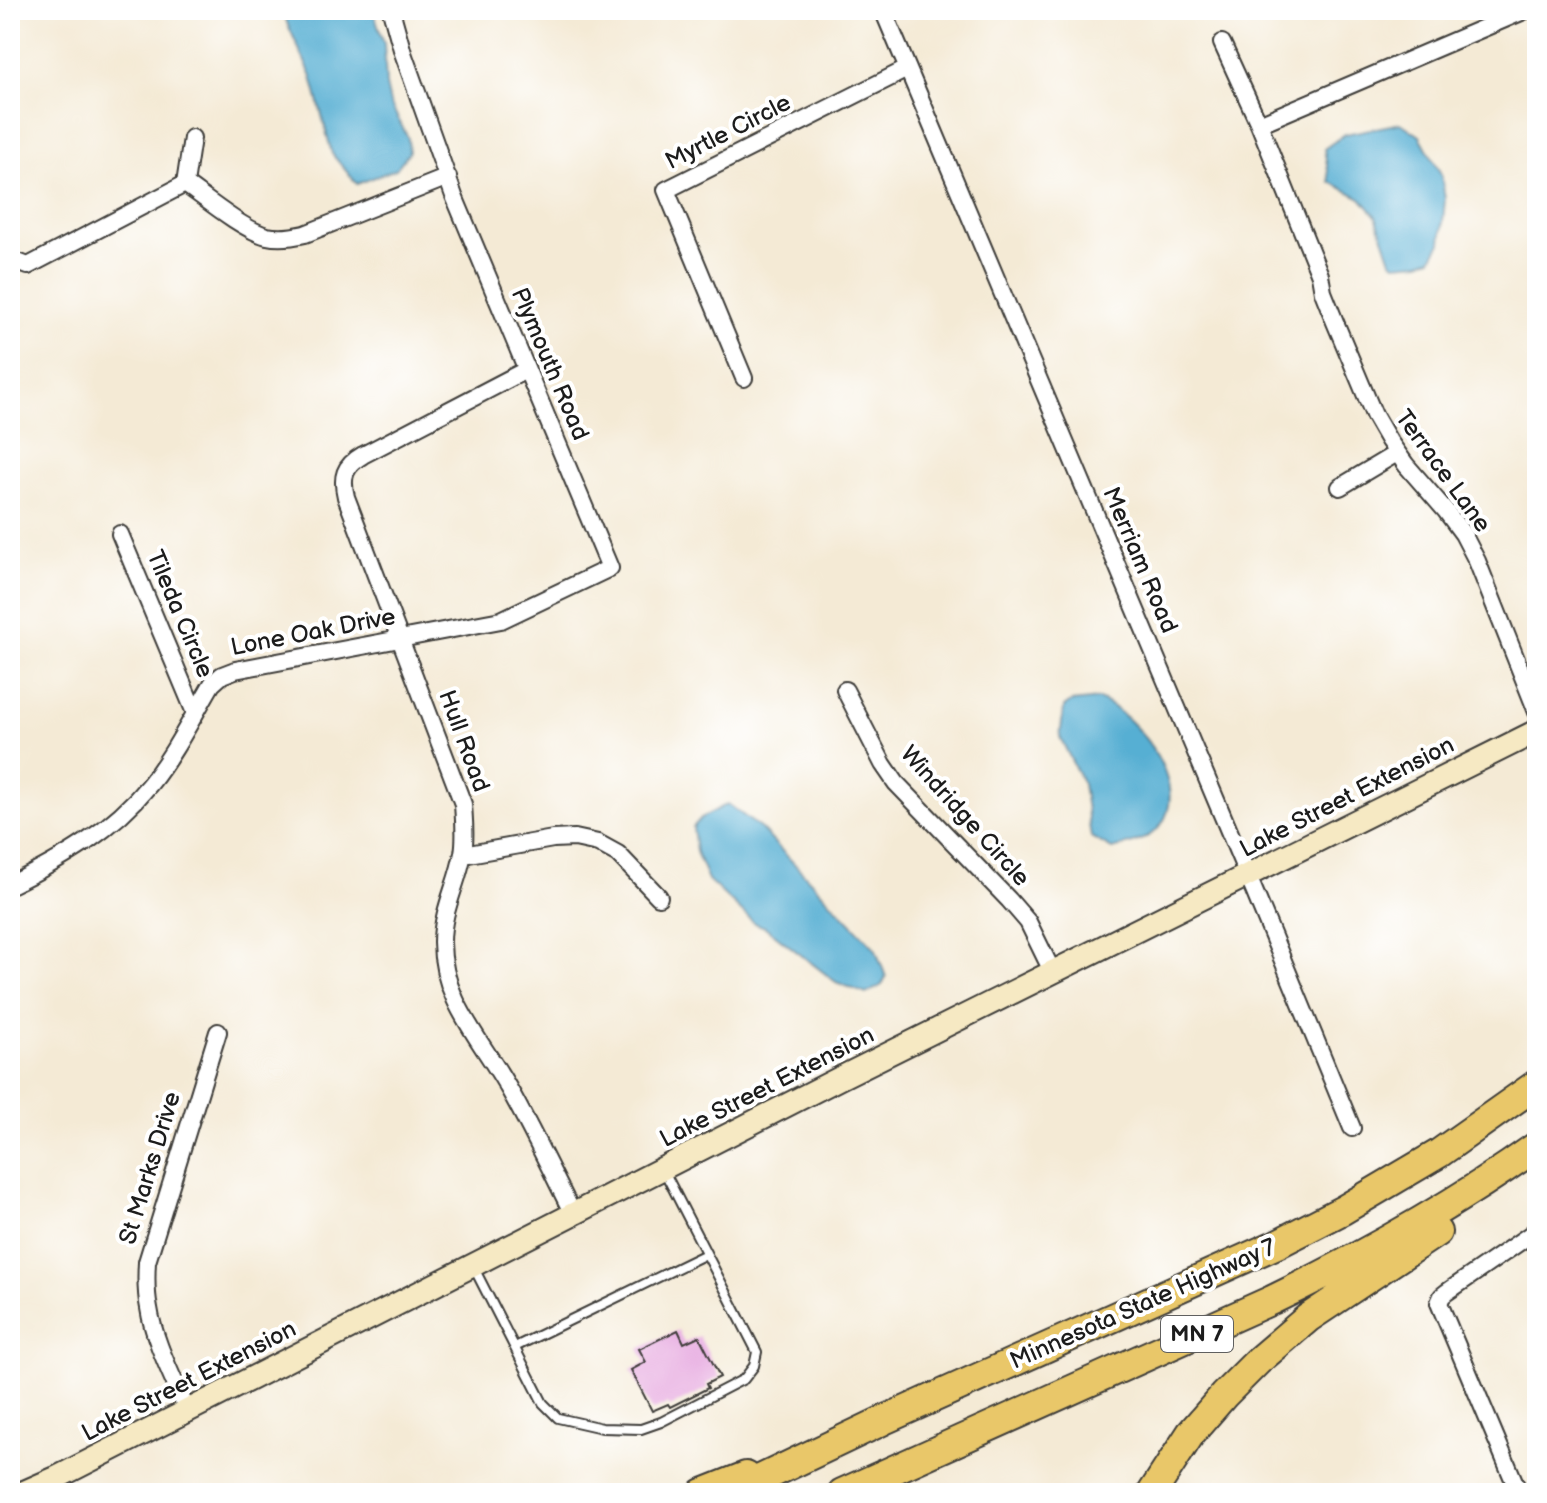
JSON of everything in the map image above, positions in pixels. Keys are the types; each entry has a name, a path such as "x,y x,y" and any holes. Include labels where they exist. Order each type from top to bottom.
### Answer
{"highway":[{"name":"Minnesota State Highway 7","path":"731,1493 884,1420 1211,1274 1343,1210 1438,1154 1537,1084"},
{"name":"Minnesota State Highway 7","path":"842,1493 1328,1273 1424,1221 1537,1146"},
{"path":"1152,1493 1174,1456 1206,1414 1282,1339 1337,1298 1457,1219 1537,1158"},
{"path":"703,1493 884,1420"}],"street":[{"name":"Plymouth Road","path":"391,10 403,53 454,196 610,568"},
{"name":"Merriam Road","path":"883,10 1352,1128"},
{"path":"1259,124 1526,10"},
{"name":"Terrace Lane","path":"1222,43 1259,124 1374,415 1397,453 1463,534 1477,561 1537,712"},
{"name":"Myrtle Circle","path":"744,378 666,190 907,69"},
{"path":"185,184 192,138"},
{"path":"185,184 250,230 286,238 305,234 448,177"},
{"path":"10,259 28,266 185,184"},
{"name":"Hull Road","path":"526,370 351,462 343,485 463,804 463,855 445,911 442,942 446,972 455,1001 508,1087 573,1214"},
{"path":"1340,487 1397,453"},
{"name":"Tileda Circle","path":"120,534 195,713"},
{"name":"Lone Oak Drive","path":"10,885 67,856 126,811 151,783 212,684 222,675 501,620 610,568"},
{"name":"Windridge Circle","path":"845,690 896,783 1028,922 1053,973"},
{"name":"Lake Street Extension","path":"21,1493 1537,731"},
{"path":"463,855 575,838 598,843 618,854 659,897"},
{"name":"St Marks Drive","path":"187,1411 149,1311 147,1262 218,1032"},
{"path":"1519,1493 1439,1303 1447,1292 1537,1230"},
{"path":"10,1478 21,1493"}],"lane":[{"path":"472,1265 543,1403 558,1418 602,1428 641,1429 661,1422 744,1379 754,1366 757,1352 662,1169"},
{"path":"515,1347 706,1254"}],"water":[{"path":"284,10 373,10 384,43 390,103 408,138 409,152 396,169 357,184 332,154 312,77"},
{"path":"1401,123 1420,136 1441,174 1445,199 1441,243 1432,258 1395,264 1376,216 1361,198 1330,182 1324,149 1345,134"},
{"path":"1099,699 1129,720 1143,735 1164,771 1169,790 1168,808 1157,830 1139,841 1112,849 1091,837 1083,784 1060,737 1064,707 1071,702"},
{"path":"728,804 761,829 875,948 886,977 882,985 866,994 836,982 765,927 754,923 708,880 696,852 693,827 701,818"}],"building":[{"path":"678,1330 684,1343 699,1336 720,1377 706,1384 708,1388 670,1407 668,1404 652,1411 631,1370 646,1362 639,1349"}]}
